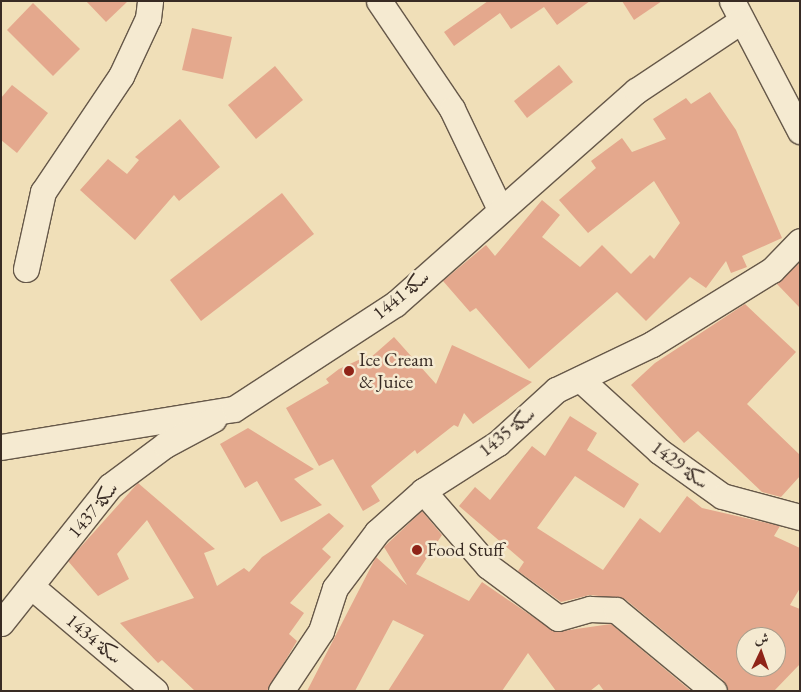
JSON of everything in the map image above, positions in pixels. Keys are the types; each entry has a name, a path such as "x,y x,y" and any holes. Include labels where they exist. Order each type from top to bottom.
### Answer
{"street":[{"path":"26,269 43,192 121,76 148,18 150,1"},
{"path":"380,1 452,109 500,209"},
{"path":"737,11 800,130"},
{"name":"سكة 1441","path":"1,447 234,409 395,304 500,209 636,91 737,11"},
{"name":"سكة 1435","path":"281,691 321,631 335,588 376,532 423,491 498,443 556,390 652,344 711,308 772,270 800,241"},
{"name":"سكة 1429","path":"580,379 659,451 722,496 800,516"},
{"name":"سكة 1437","path":"1,623 32,587 110,486 164,445 234,409"},
{"path":"423,491 488,566 558,618 590,610 616,610 714,691"},
{"name":"سكة 1434","path":"32,587 155,691"}],"building":[{"path":"86,1 128,1 106,22"},
{"path":"488,1 590,1 557,25 544,7 511,29 500,13 454,46 444,32"},
{"path":"622,1 662,1 634,20"},
{"path":"33,3 80,49 53,76 7,30"},
{"path":"192,28 232,37 223,79 182,70"},
{"path":"559,65 573,82 527,118 514,101"},
{"path":"275,66 303,100 256,139 228,105"},
{"path":"12,85 48,113 17,153 1,140 1,98"},
{"path":"710,92 736,130 782,238 742,256 747,267 731,273 726,261 706,288 690,277 646,321 617,292 529,369 476,308 470,312 443,281 486,245 495,256 542,200 560,215 542,237 580,267 602,245 631,274 650,255 654,259 680,223 654,181 588,233 559,200 596,168 591,161 622,138 632,152 666,139 653,119 686,98 691,104"},
{"path":"180,119 220,167 179,201 174,195 135,240 80,190 108,159 127,174 139,160 135,157"},
{"path":"282,193 314,234 201,321 170,280"},
{"path":"800,262 800,308 777,284"},
{"path":"745,304 796,352 747,404 800,455 800,476 781,497 762,492 698,431 684,443 631,385 655,363"},
{"path":"394,337 436,384 452,345 532,382 473,424 464,413 458,427 454,425 417,454 415,450 371,486 380,501 363,511 333,459 319,466 286,408 329,383 326,379 339,369 367,356 369,359"},
{"path":"570,416 597,433 587,450 639,484 624,508 575,476 537,528 603,570 640,518 660,533 687,496 702,508 780,526 774,536 800,548 800,588 790,605 800,609 800,664 774,691 728,691 723,680 625,599 590,595 561,602 518,571 524,562 459,506 475,487 490,500 532,446 545,456"},
{"path":"248,428 314,469 294,479 322,505 281,522 257,481 245,488 220,444"},
{"path":"138,483 215,549 204,553 217,586 244,568 249,572 262,557 329,513 344,526 322,549 331,557 290,603 304,613 289,634 297,641 267,691 195,691 162,660 158,663 120,623 194,598 147,520 117,554 129,579 98,596 68,561"},
{"path":"422,511 442,535 416,574 469,601 482,582 555,632 611,624 691,691 604,691 599,684 590,691 556,691 528,653 502,691 388,691 424,635 393,620 355,691 307,691 376,557 407,585 384,547"}],"place":[{"name":"Ice Cream & Juice","path":"349,371"},
{"name":"Food Stuff","path":"417,550"}]}
